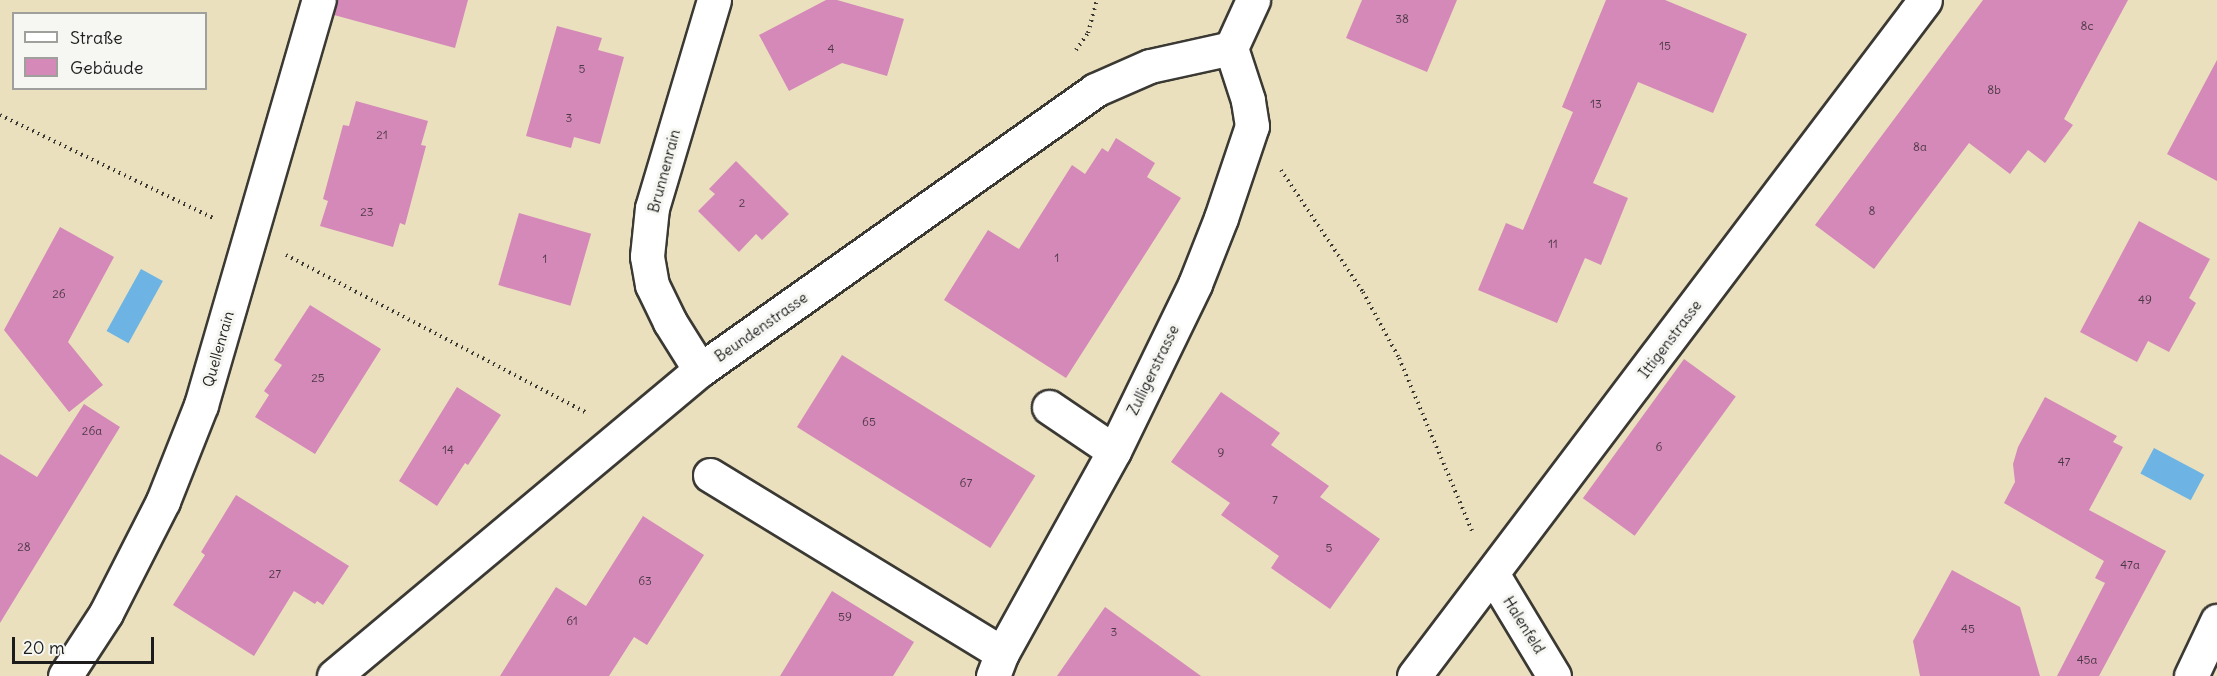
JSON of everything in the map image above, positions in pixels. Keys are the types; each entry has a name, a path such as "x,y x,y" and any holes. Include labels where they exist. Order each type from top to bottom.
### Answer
{"street":[{"name":"Quellenrain","path":"65,676 106,613 163,501 201,405 319,0"},
{"name":"Brunnenrain","path":"700,370 670,322 652,285 647,256 652,208 714,0"},
{"path":"1231,48 1253,0"},
{"name":"Ittigenstrasse","path":"1414,676 1493,575 1925,0"},
{"name":"Beundenstrasse","path":"334,676 700,370 1095,90 1150,66 1231,48"},
{"name":"Zulligerstrasse","path":"997,665 1114,451 1195,284 1221,218 1252,126 1248,100 1231,48"},
{"path":"1049,407 1114,451"},
{"path":"710,475 997,665"},
{"name":"Halenfeld","path":"1493,575 1554,676"},
{"path":"2191,676 2217,621"}],"path":[{"path":"0,115 251,236 626,434"},
{"path":"1252,126 1363,292 1399,358 1493,575"}],"water":[{"path":"141,269 163,281 128,343 107,331"},
{"path":"2154,448 2204,475 2191,500 2140,474"}],"building":[{"path":"337,0 468,0 455,48 334,15"},
{"path":"826,0 837,0 904,19 887,76 842,63 789,91 759,35"},
{"path":"1362,0 1457,0 1427,72 1346,38"},
{"path":"1606,0 1665,0 1747,34 1713,113 1638,82 1593,183 1628,198 1601,265 1585,258 1557,323 1478,290 1506,223 1523,230 1573,112 1562,107"},
{"path":"1983,0 2128,0 2064,119 2073,125 2045,163 2028,150 2010,174 1969,143 1874,269 1815,225"},
{"path":"557,26 602,38 598,50 624,57 600,144 574,137 571,148 526,136"},
{"path":"2217,60 2217,181 2167,154"},
{"path":"356,101 428,121 421,145 426,146 405,225 400,223 393,247 320,226 328,201 323,199 343,125 349,126"},
{"path":"1116,138 1155,163 1147,177 1181,198 1066,378 944,300 988,230 1019,249 1072,165 1085,174 1102,148 1108,152"},
{"path":"736,161 789,214 762,240 756,234 739,252 698,211 715,194 709,189"},
{"path":"519,213 591,234 570,306 498,285"},
{"path":"2139,221 2210,259 2189,298 2196,303 2169,352 2148,341 2137,362 2080,332"},
{"path":"60,227 114,257 68,342 103,385 69,412 4,330"},
{"path":"310,305 381,349 315,454 255,417 269,395 264,391 282,365 274,360"},
{"path":"842,355 1035,476 990,548 797,427"},
{"path":"1684,359 1736,397 1635,536 1583,498"},
{"path":"457,387 501,415 468,465 465,463 437,506 399,481"},
{"path":"1221,392 1280,433 1271,445 1329,486 1320,497 1380,539 1330,609 1271,568 1279,556 1221,515 1230,503 1171,462"},
{"path":"2045,397 2117,436 2113,442 2123,447 2089,510 2166,551 2099,676 2057,676 2105,583 2095,578 2104,561 2004,503 2015,482 2013,464 2018,447"},
{"path":"84,404 120,427 0,623 0,454 37,477"},
{"path":"236,495 349,566 323,605 317,601 315,604 294,591 254,656 173,605 205,555 201,552"},
{"path":"643,516 704,555 647,645 634,637 609,676 500,676 556,587 586,606"},
{"path":"1952,570 2020,607 2040,676 1920,676 1913,641"},
{"path":"832,591 914,642 893,676 780,676"},
{"path":"1105,607 1201,676 1057,676"}]}
